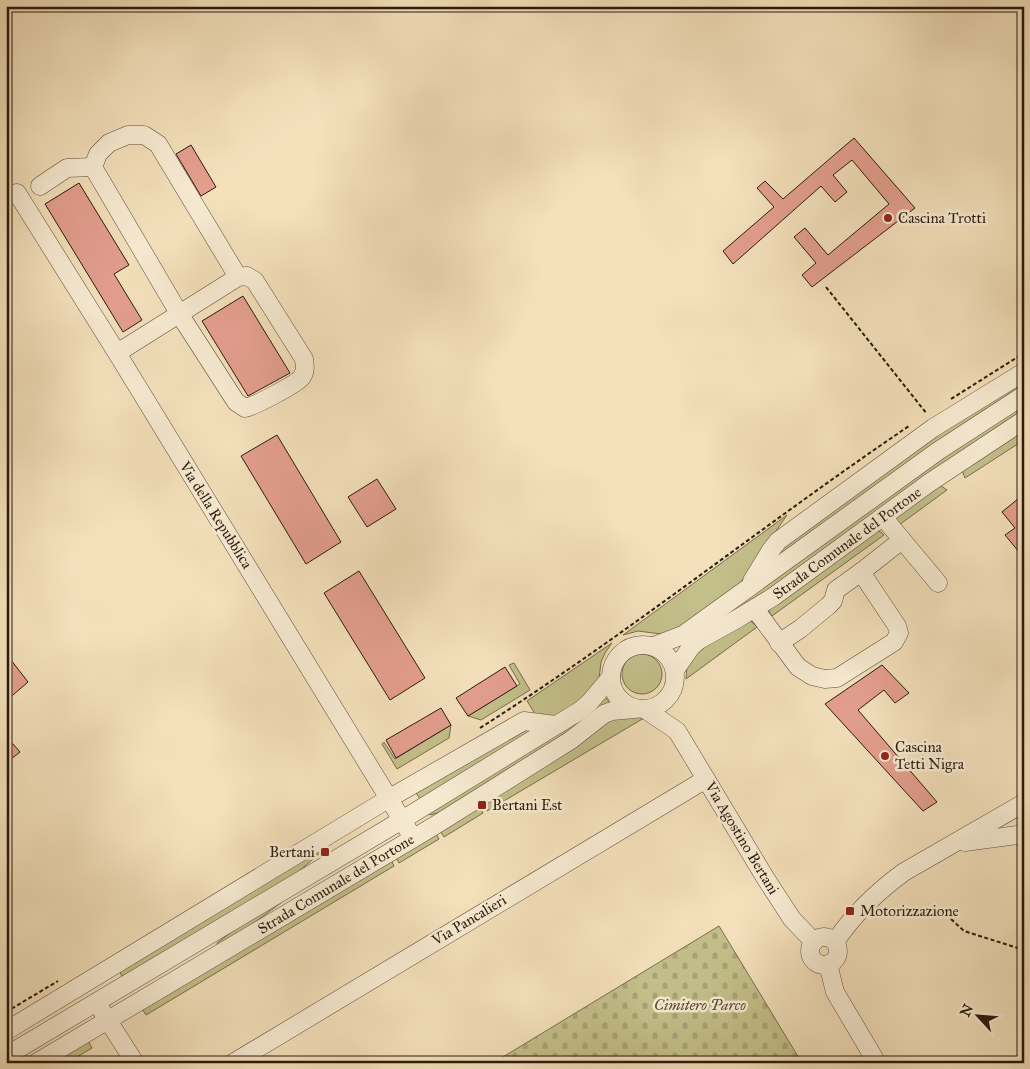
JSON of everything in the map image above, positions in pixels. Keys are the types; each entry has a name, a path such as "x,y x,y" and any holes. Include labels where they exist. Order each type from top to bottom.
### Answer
{"street":[{"path":"93,167 98,154 109,143 128,135 144,134 158,144 238,278"},
{"path":"40,186 67,168 93,167"},
{"path":"93,167 180,315 236,402 245,408 255,405 301,378 305,369 304,358 256,281 247,276 238,278 180,315 117,353"},
{"name":"Via della Repubblica","path":"16,192 117,353 413,838"},
{"name":"Strada Comunale del Portone","path":"749,587 778,542 933,428 1024,372"},
{"name":"Strada Comunale del Portone","path":"654,646 677,638 938,451 1024,395"},
{"name":"Strada Comunale del Portone","path":"675,670 691,647 699,640 755,609 929,483 1024,420"},
{"path":"884,517 938,584"},
{"path":"779,643 828,606 833,601 836,590 902,540"},
{"path":"755,609 798,667 812,676 825,679 837,678 894,642 899,633 897,626 860,572"},
{"path":"640,645 654,646 668,656 675,670 676,678 672,691 666,700 659,705 640,709 620,700 613,689 610,677 617,658 628,648 640,645"},
{"name":"Strada Comunale del Portone","path":"6,1056 402,820 555,726 590,702 610,677"},
{"name":"Via Agostino Bertani","path":"672,691 677,730 792,919 814,942"},
{"name":"Strada Comunale del Portone","path":"36,1063 413,838 571,740 604,714 612,711 640,709"},
{"name":"Via Agostino Bertani","path":"640,709 677,730"},
{"path":"6,1031 388,799 524,721 555,726"},
{"name":"Via Pancalieri","path":"233,1063 706,779"},
{"path":"835,942 841,933 886,885 904,872 1024,803"},
{"path":"953,844 990,837 1024,834"},
{"path":"820,937 825,937 835,942 838,952 836,958 828,964 821,964 813,960 810,949 820,937"},
{"path":"828,964 835,992 878,1063"},
{"path":"82,986 109,1019 135,1063"}],"path":[{"path":"826,287 927,414 933,428"},
{"path":"950,399 1024,353"},
{"path":"477,730 534,694 850,466 911,425"},
{"path":"951,919 964,931 1024,950"},
{"path":"6,1012 64,978"}],"green space":[{"path":"1024,377 1024,387 766,566 780,545 920,443"},
{"path":"1024,402 1024,413 756,602 709,625 911,477"},
{"path":"1024,430 1024,440 965,478 962,470"},
{"path":"940,485 947,490 899,525 895,517"},
{"path":"787,515 739,585 677,631 661,634 638,631 623,635"},
{"path":"877,531 884,535 772,616 769,612 770,606"},
{"path":"750,620 757,627 686,679 687,665 695,652"},
{"path":"612,643 601,662 599,679 583,699 555,719 537,717 527,701"},
{"path":"646,654 653,657 659,663 662,674 661,682 653,691 646,694 638,694 631,691 623,682 622,670 625,663 634,655"},
{"path":"514,663 530,690 481,720 468,716 520,684 509,665"},
{"path":"604,696 612,705 441,812 430,815 427,810"},
{"path":"625,716 644,718 487,811 482,802 609,720"},
{"path":"451,725 449,738 397,769 382,744 384,742 395,759"},
{"path":"520,728 539,728 420,799 415,791"},
{"path":"480,807 483,813 444,837 440,831"},
{"path":"434,831 439,839 399,863 394,854"},
{"path":"321,848 322,851 296,874 123,978 118,969"},
{"path":"390,857 394,866 146,1015 141,1007"},
{"path":"290,896 250,926 218,945 217,943 260,910"},
{"name":"Cimitero Parco","path":"719,926 802,1063 493,1063"},
{"path":"87,1039 92,1048 67,1063 48,1063"}],"building":[{"name":"Cascina Trotti","path":"854,138 915,208 812,287 802,275 816,263 794,237 805,228 828,255 889,204 852,160 833,175 847,192 835,202 821,186 733,264 723,251 774,207 757,188 765,181 783,199"},
{"path":"191,145 216,187 201,196 176,154"},
{"path":"79,183 129,265 114,274 142,320 123,332 45,204"},
{"path":"243,296 290,373 248,396 202,321"},
{"path":"277,435 341,542 306,564 241,456"},
{"path":"377,479 396,509 367,527 348,497"},
{"path":"1024,494 1024,558 1005,535 1015,528 1002,512"},
{"path":"359,571 425,678 390,700 324,593"},
{"path":"11,660 28,682 6,701 6,664"},
{"name":"Cascina Tetti Nigra","path":"882,665 909,693 895,703 884,690 858,710 937,802 923,811 825,704"},
{"path":"505,667 517,686 468,716 456,698"},
{"path":"441,708 451,725 396,758 386,740"},
{"path":"6,736 20,752 6,763"}],"place":[{"name":"Cascina Trotti","path":"888,218"},
{"name":"Cascina Tetti Nigra","path":"885,756"},
{"name":"Bertani Est","path":"482,805"},
{"name":"Bertani","path":"325,852"},
{"name":"Motorizzazione","path":"850,911"}]}
